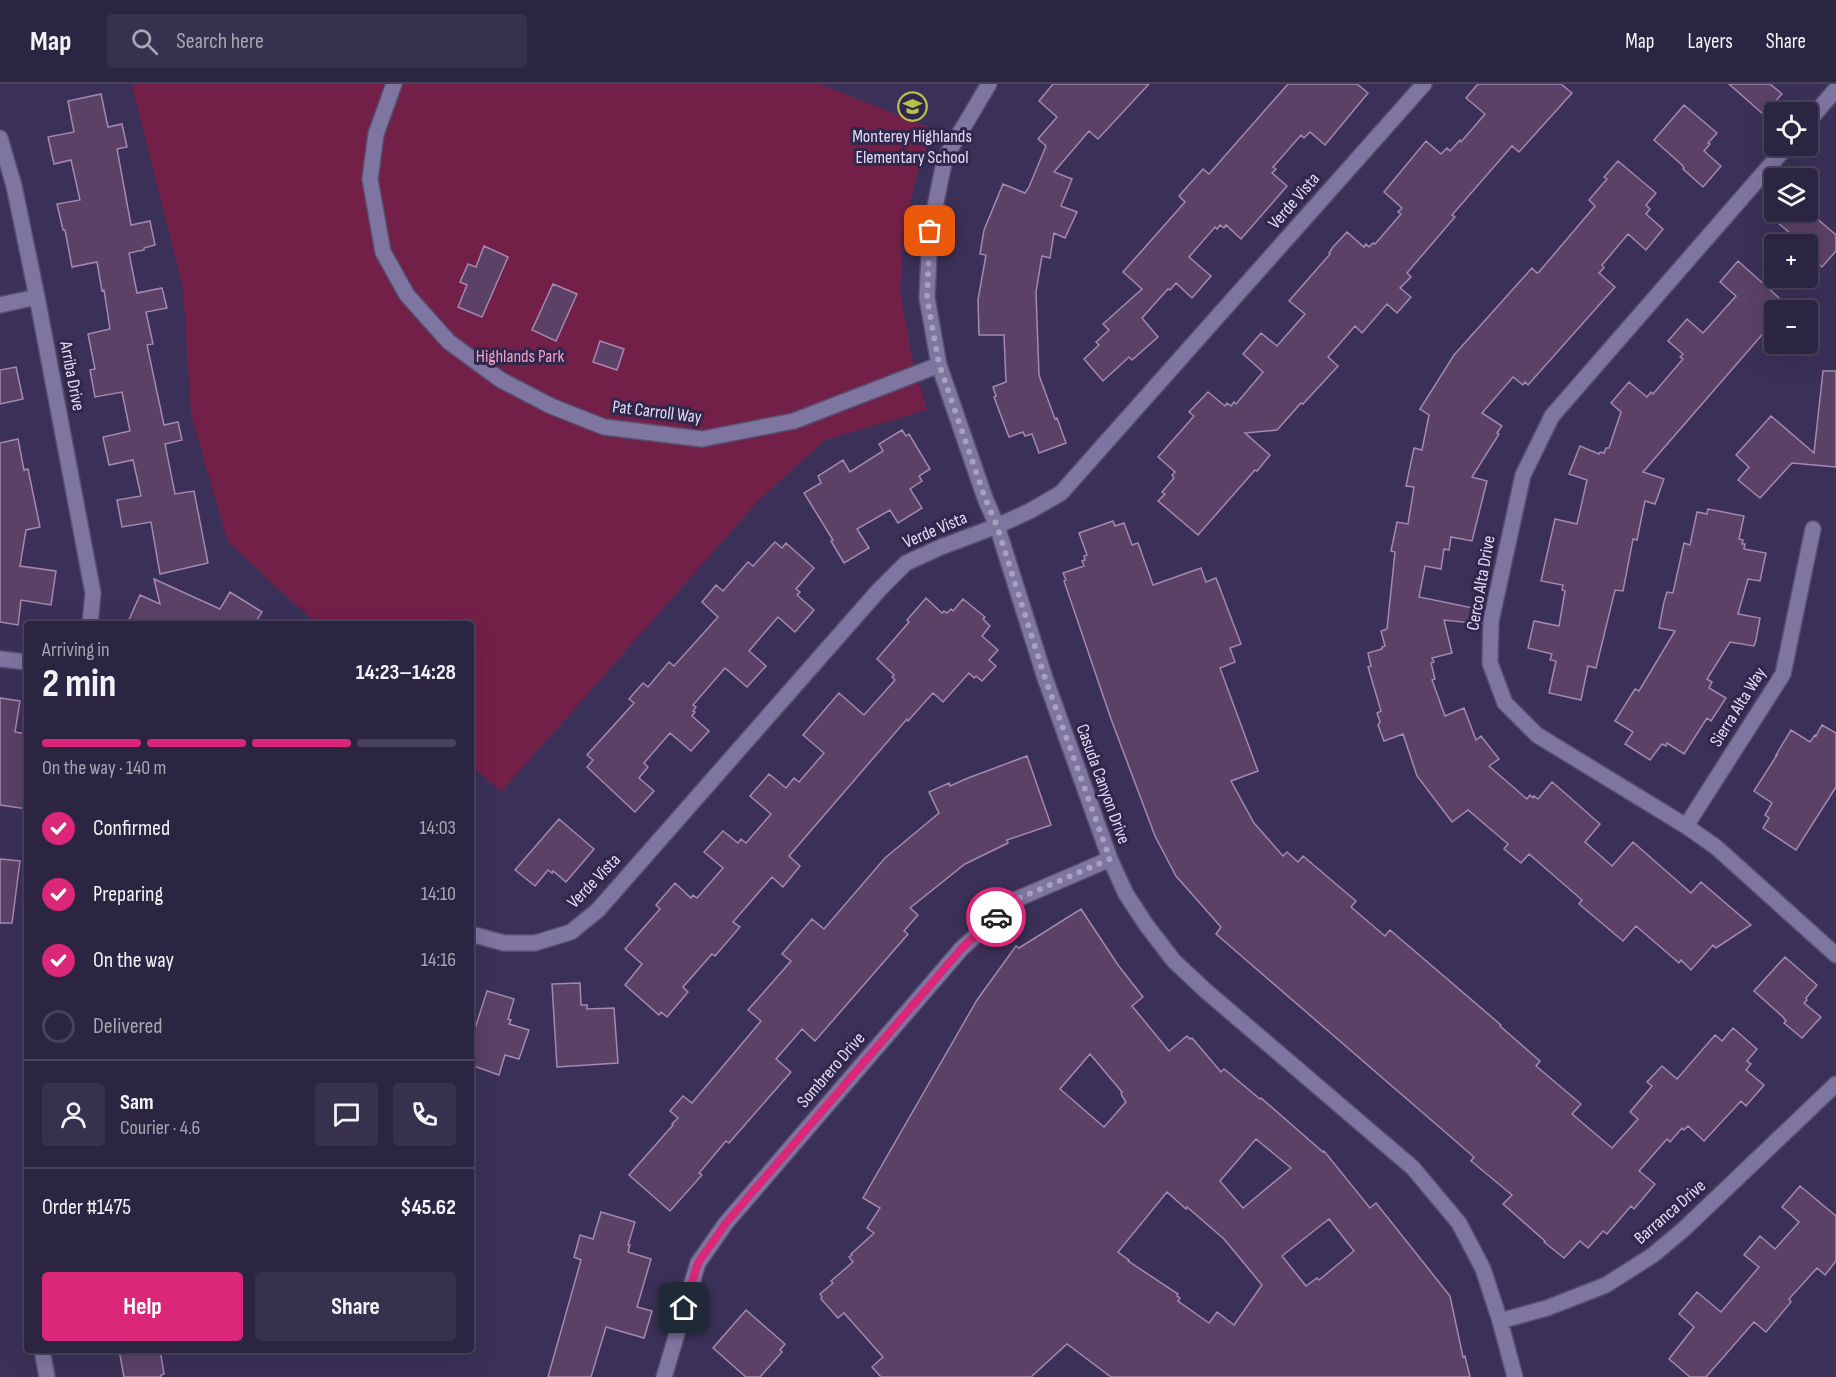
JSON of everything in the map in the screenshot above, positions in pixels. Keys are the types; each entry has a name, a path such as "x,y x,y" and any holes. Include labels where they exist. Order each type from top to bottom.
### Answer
{"street":[{"name":"Pat Carroll Way","path":"394,84 376,134 370,179 383,252 407,295 449,342 501,381 551,406 604,427 702,439 794,421 939,364"},
{"name":"Casuda Canyon Drive","path":"989,84 945,158 930,231 927,298 939,364 985,498 997,526 1045,678 1110,859 1126,894 1174,961 1206,991 1413,1167 1458,1222 1483,1269 1515,1377"},
{"name":"Verde Vista","path":"474,935 504,942 536,943 571,932 598,910 879,590 906,563 940,547 997,526 1061,493 1424,84"},
{"path":"1818,110 1836,89"},
{"name":"Arriba Drive","path":"0,138 14,186 37,297 93,593 90,621"},
{"name":"Cerco Alta Drive","path":"1778,156 1552,416 1523,475 1491,621 1490,663 1505,703 1537,735 1686,826 1716,848 1836,955"},
{"path":"0,305 37,297"},
{"name":"Sierra Alta Way","path":"1686,826 1783,674 1813,529"},
{"path":"0,659 24,662"},
{"name":"Sombrero Drive","path":"664,1377 698,1263 726,1223 947,965 962,948 1017,899 1110,859"},
{"name":"Barranca Drive","path":"1500,1321 1547,1308 1606,1286 1653,1255 1684,1229 1836,1084"},
{"path":"43,1353 47,1377"}],"green space":[{"name":"Highlands Park","path":"136,84 820,84 935,130 921,160 903,230 900,292 912,358 927,410 825,440 758,501 501,792 474,768 474,621 314,621 228,542 191,414 183,287 132,86"}],"building":[{"path":"1053,84 1149,84 1098,139 1089,131 1054,172 1072,179 1061,206 1077,212 1065,238 1054,233 1050,258 1042,256 1036,292 1039,375 1066,443 1039,453 1032,434 1025,436 1023,432 1009,437 994,397 996,396 993,387 1006,382 1004,335 979,335 978,300 986,255 980,254 984,230 1003,184 1025,193 1029,187 1046,146 1038,139 1057,117 1039,101"},
{"path":"1288,84 1357,84 1368,93 1325,145 1310,132 1304,138 1301,135 1273,167 1276,169 1272,173 1287,186 1241,239 1226,225 1224,228 1220,225 1217,229 1215,227 1189,257 1211,276 1192,298 1176,283 1170,290 1168,289 1142,318 1158,337 1132,360 1129,357 1103,381 1084,359 1099,345 1096,342 1109,330 1103,324 1142,289 1123,272 1185,202 1179,196 1203,169 1209,174"},
{"path":"1478,84 1561,84 1572,93 1519,152 1512,146 1452,215 1455,217 1407,273 1411,277 1400,288 1411,297 1397,313 1387,304 1362,333 1355,326 1328,357 1338,366 1277,430 1245,433 1270,455 1198,535 1158,501 1165,494 1162,492 1174,478 1172,475 1175,472 1158,457 1194,416 1189,412 1208,392 1225,406 1227,403 1231,406 1234,402 1236,404 1263,372 1243,354 1261,333 1277,346 1305,314 1289,301 1347,232 1364,247 1366,244 1369,247 1375,244 1401,214 1398,212 1402,208 1384,192 1426,141 1441,154 1447,148 1450,151 1460,140 1461,142 1485,114 1466,98"},
{"path":"1729,84 1770,84 1782,94 1774,102 1764,102 1763,114"},
{"path":"101,94 108,127 122,124 127,147 117,149 131,225 150,221 155,245 129,253 137,293 162,288 167,308 146,312 153,344 147,345 164,425 178,422 182,440 165,444 175,494 194,491 208,563 160,574 151,522 122,527 117,500 141,496 133,460 109,465 103,437 130,431 122,392 95,397 90,370 95,369 88,334 110,329 104,290 102,291 97,262 72,267 57,204 80,200 71,160 54,164 48,137 74,132 68,101"},
{"path":"1684,105 1717,133 1704,151 1721,166 1703,187 1654,140"},
{"path":"1618,161 1656,193 1646,205 1650,209 1646,214 1663,229 1646,250 1628,234 1602,265 1604,268 1599,273 1615,287 1528,385 1525,382 1523,385 1513,377 1482,413 1502,426 1472,477 1487,481 1472,541 1451,537 1449,550 1444,549 1441,569 1425,566 1419,597 1483,610 1481,624 1444,620 1452,653 1432,658 1434,662 1431,663 1435,679 1432,680 1445,716 1464,708 1476,740 1481,736 1499,759 1489,766 1527,799 1530,795 1538,799 1552,782 1600,824 1585,842 1612,866 1633,842 1691,893 1701,882 1751,925 1716,948 1713,945 1691,970 1681,960 1679,963 1636,926 1623,941 1579,904 1582,900 1529,854 1521,863 1504,849 1508,844 1468,810 1452,822 1417,776 1403,734 1384,741 1378,725 1380,722 1377,713 1381,711 1368,667 1371,666 1368,653 1385,646 1381,631 1387,629 1395,552 1391,551 1397,522 1408,524 1414,487 1406,486 1414,448 1422,450 1429,415 1420,409 1454,355 1532,268 1537,273 1539,272 1595,206 1589,200 1607,179 1604,177"},
{"path":"1818,220 1836,235 1836,251 1822,267 1818,264 1818,234 1790,233 1777,222 1818,222"},
{"path":"484,246 508,257 482,317 458,307 467,285 460,282 468,264 476,267"},
{"path":"1738,261 1764,284 1764,288 1768,288 1781,300 1764,300 1764,333 1643,472 1664,479 1655,504 1645,501 1637,540 1633,539 1623,591 1615,590 1596,668 1588,666 1581,700 1549,693 1556,661 1550,660 1552,654 1528,648 1534,621 1559,626 1565,591 1562,590 1563,585 1541,581 1555,519 1577,524 1587,480 1569,474 1580,446 1599,454 1609,448 1621,412 1611,403 1629,382 1647,397 1651,392 1653,394 1683,359 1680,357 1683,354 1668,341 1687,319 1703,333 1736,296 1720,282"},
{"path":"553,284 577,294 556,341 532,330"},
{"path":"600,341 624,349 617,370 593,362"},
{"path":"16,367 23,399 0,404 0,370"},
{"path":"1823,371 1836,371 1836,467 1792,463 1760,498 1738,480 1749,467 1736,455 1771,416 1814,453"},
{"path":"902,430 906,436 909,434 930,469 919,476 922,481 910,489 922,508 898,523 890,510 857,529 869,548 844,563 831,541 833,540 804,493 821,483 818,476 843,460 850,472 883,451 879,444"},
{"path":"18,439 24,470 28,469 40,527 26,530 20,566 56,571 51,605 21,600 18,625 0,622 0,443"},
{"path":"1708,509 1744,516 1739,539 1743,540 1742,544 1745,544 1744,549 1766,553 1760,581 1748,579 1738,614 1760,618 1756,640 1754,646 1730,642 1707,679 1712,682 1709,688 1726,698 1711,721 1707,718 1684,754 1667,743 1666,746 1662,744 1650,760 1625,744 1633,732 1615,721 1635,689 1639,691 1675,631 1659,628 1664,602 1667,592 1673,593 1684,543 1690,545 1697,512 1707,514"},
{"path":"1113,521 1115,526 1124,523 1132,545 1138,543 1153,585 1201,568 1206,582 1216,578 1241,644 1230,648 1235,662 1220,668 1258,771 1231,781 1254,823 1283,856 1287,852 1298,862 1303,856 1356,901 1351,907 1385,936 1390,930 1501,1025 1540,1061 1536,1066 1581,1104 1572,1114 1612,1148 1638,1119 1630,1112 1652,1086 1647,1082 1662,1066 1677,1079 1715,1035 1722,1041 1733,1028 1757,1049 1747,1061 1751,1064 1746,1070 1764,1085 1746,1106 1741,1101 1704,1141 1688,1126 1684,1130 1682,1128 1670,1142 1667,1139 1639,1171 1655,1184 1634,1209 1631,1206 1607,1234 1603,1231 1588,1248 1580,1241 1564,1258 1544,1242 1503,1204 1512,1195 1471,1161 1474,1157 1216,934 1221,927 1176,876 1155,836 1111,719 1064,581 1066,580 1063,573 1084,566 1082,561 1087,555 1079,533"},
{"path":"775,542 782,548 786,543 814,568 796,589 800,592 797,595 814,610 795,632 778,617 749,651 766,666 747,687 725,668 693,705 696,707 692,716 709,731 691,751 670,733 644,763 648,767 639,778 654,791 635,812 587,767 593,760 587,755 634,703 629,699 643,683 648,687 669,662 674,666 718,617 702,602 716,585 723,591 748,562 753,566"},
{"path":"154,579 220,609 230,592 262,612 256,621 128,621 140,595 160,604"},
{"path":"926,598 942,613 944,611 947,613 951,609 953,611 963,599 985,617 983,619 990,626 982,636 998,650 989,660 996,666 982,681 969,673 943,702 933,693 908,721 907,719 789,856 800,866 783,887 772,877 733,922 740,927 715,956 712,954 683,987 688,992 667,1017 661,1012 659,1015 625,985 642,964 625,949 660,909 656,905 675,883 691,898 693,895 697,898 723,868 704,852 723,831 738,843 741,839 746,843 771,814 750,796 769,774 786,788 794,778 799,782 824,753 803,735 839,693 864,715 895,680 892,677 894,675 877,659"},
{"path":"0,698 20,701 15,732 24,734 24,809 0,805"},
{"path":"1822,725 1836,733 1836,787 1796,850 1763,828 1769,818 1765,815 1772,803 1754,791 1791,730 1810,742"},
{"path":"1027,756 1051,825 1007,840 1008,843 965,864 910,908 918,915 904,931 908,934 815,1041 802,1029 776,1059 791,1072 729,1143 726,1141 699,1173 702,1175 670,1211 629,1175 678,1118 670,1111 683,1096 692,1103 761,1021 748,1010 791,961 782,954 812,919 824,929 885,858 939,813 929,792"},
{"path":"559,819 594,849 566,882 553,871 552,873 548,870 535,886 515,870"},
{"path":"0,859 20,861 12,923 0,923"},
{"path":"1081,909 1118,965 1143,997 1132,1006 1169,1051 1187,1036 1192,1038 1221,1072 1224,1069 1324,1151 1370,1208 1376,1203 1450,1296 1463,1357 1465,1356 1470,1377 1111,1377 1067,1344 1031,1377 881,1377 872,1367 883,1357 844,1313 838,1318 821,1299 820,1294 853,1262 849,1257 851,1254 874,1233 867,1228 880,1208 863,1198 977,1000 1016,946 1019,948","holes":["1090,1054 1122,1092 1126,1102 1104,1127 1060,1089","1256,1139 1291,1168 1243,1208 1220,1181","1167,1192 1224,1239 1262,1285 1234,1325 1217,1312 1209,1323 1178,1301 1180,1298 1178,1294 1118,1252","1329,1219 1354,1251 1319,1280 1317,1278 1306,1286 1282,1256"]},
{"path":"1785,957 1817,985 1804,1003 1821,1017 1802,1038 1784,1023 1786,1021 1783,1017 1754,991"},
{"path":"580,983 581,1005 587,1005 587,1009 614,1008 618,1063 557,1067 552,984"},
{"path":"487,991 514,999 508,1019 511,1020 509,1024 529,1030 519,1059 505,1055 499,1075 474,1066 474,1032"},
{"path":"1800,1186 1836,1216 1836,1261 1825,1275 1817,1268 1789,1299 1791,1302 1766,1332 1754,1322 1706,1377 1690,1377 1669,1359 1694,1327 1679,1314 1697,1292 1721,1312 1759,1267 1744,1255 1760,1236 1775,1249 1799,1222 1782,1207"},
{"path":"601,1212 635,1222 628,1252 651,1259 637,1307 652,1311 644,1338 606,1327 591,1377 548,1377 581,1260 574,1257 580,1235 593,1239"},
{"path":"746,1310 785,1344 780,1350 782,1352 760,1377 746,1377 713,1348"},
{"path":"120,1353 160,1353 164,1374 161,1377 124,1377"}],"way so far":[{"path":"930,231 927,298 939,364 985,498 997,526 1045,678 1110,859 1017,899 996,917"}],"place":[{"name":"Monterey Highlands Elementary School","path":"912,107"}],"route":[{"path":"684,1308 698,1263 726,1223 962,948 996,917"}]}
